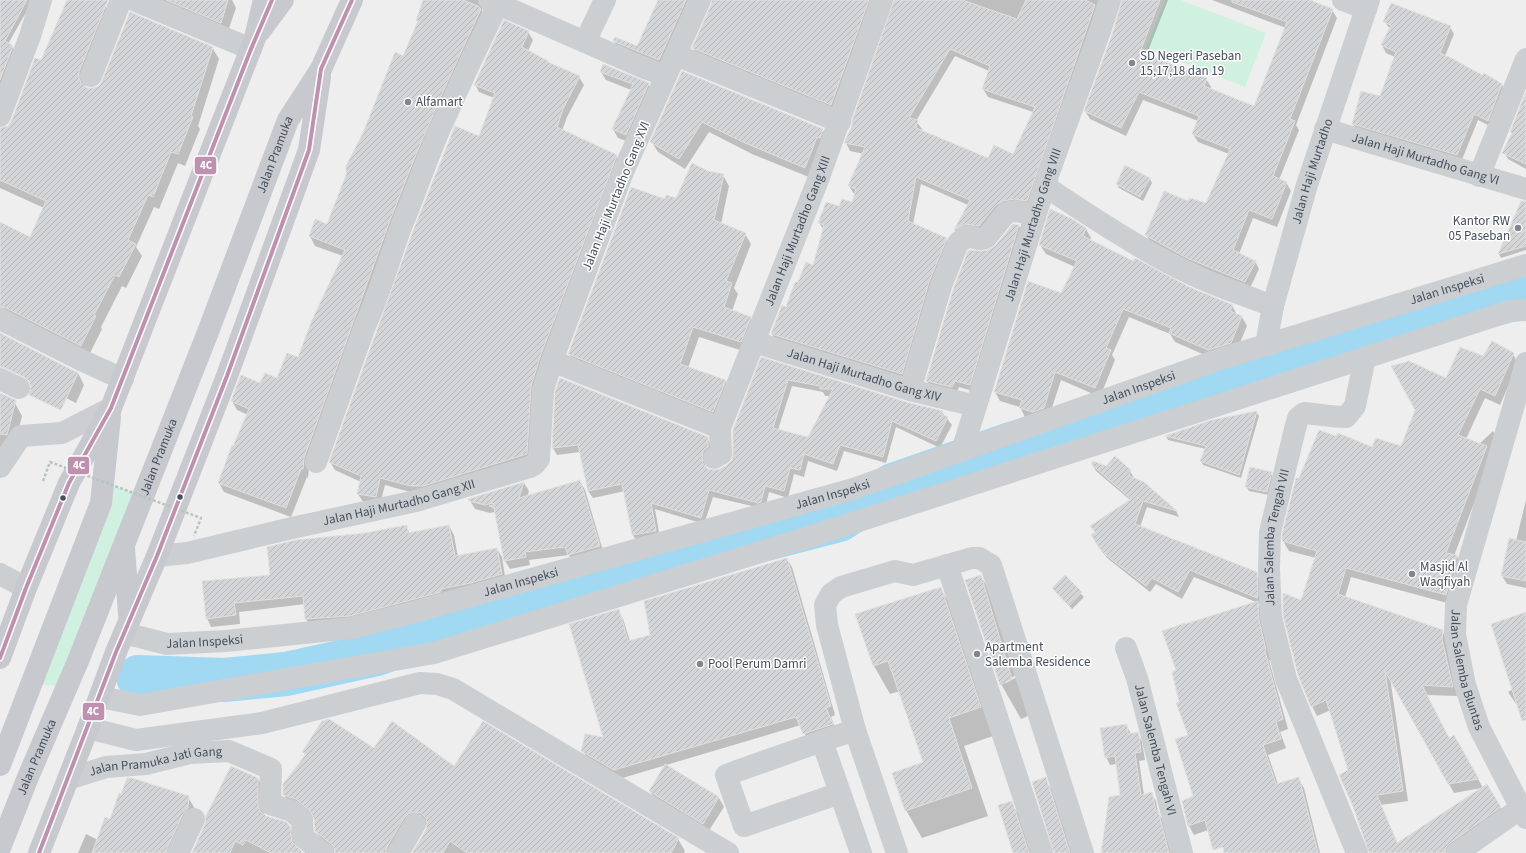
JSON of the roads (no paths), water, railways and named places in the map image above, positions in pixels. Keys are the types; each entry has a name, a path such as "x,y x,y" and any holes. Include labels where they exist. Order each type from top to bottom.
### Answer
{"main road":[{"path":"253,44 264,0"},
{"path":"2,652 6,623 26,588 69,483 111,408 253,44 272,0"},
{"path":"253,44 283,0"},
{"name":"Jalan Pramuka","path":"0,848 28,777 67,688 208,332 288,120 321,69 352,0"},
{"name":"Jalan Pramuka","path":"39,853 123,635 157,556 227,376 309,150 321,69"},
{"path":"0,765 101,503 111,408"},
{"path":"123,635 124,543"}],"street":[{"path":"0,116 30,36 41,0"},
{"path":"91,76 121,0"},
{"path":"134,0 253,44"},
{"path":"585,42 605,0"},
{"name":"Jalan Haji Murtadho Gang XVI","path":"559,363 623,172 700,0"},
{"name":"Jalan Haji Murtadho Gang XIII","path":"714,458 721,454 720,428 840,122 882,0"},
{"name":"Jalan Haji Murtadho Gang VIII","path":"962,451 1045,186 1110,0"},
{"path":"1343,0 1368,4"},
{"path":"316,462 365,326 373,308 396,240 435,141 475,51 494,2 642,67 666,76"},
{"name":"Jalan Haji Murtadho","path":"1266,345 1273,306 1306,188 1368,4"},
{"path":"676,55 840,122"},
{"path":"1480,176 1526,59"},
{"name":"Jalan Haji Murtadho Gang VI","path":"1325,129 1526,189"},
{"path":"1045,186 1125,239 1170,264 1214,284 1273,306"},
{"path":"910,390 941,286 958,243 967,236 979,239 986,238 1006,213 1010,211 1022,212 1035,218"},
{"name":"Jalan Inspeksi","path":"123,635 167,644 226,641 352,628 418,612 853,489 1213,362 1526,265"},
{"path":"100,694 140,705 434,653 806,538 1510,311 1526,310"},
{"path":"0,319 83,361 123,379"},
{"name":"Jalan Haji Murtadho Gang XIV","path":"754,342 910,390 976,406"},
{"name":"Jalan Salemba Tengah VII","path":"1357,853 1286,679 1271,617 1269,568 1270,532 1294,428 1298,418 1304,414 1316,414 1326,417 1346,417 1355,406 1365,357"},
{"path":"559,363 720,428"},
{"name":"Jalan Haji Murtadho Gang XII","path":"157,556 187,553 416,501 530,467 539,459 543,390 559,363"},
{"name":"Jalan Salemba Bluntas","path":"1524,813 1479,727 1465,685 1455,634 1456,605 1526,363"},
{"path":"0,467 21,436 62,433 111,408"},
{"path":"897,853 855,730 827,624 825,606 831,594 840,586 895,571 913,575 972,558 979,558 991,565 1083,853"},
{"path":"947,565 1042,853"},
{"path":"0,574 26,588"},
{"name":"Jalan Salemba Tengah VI","path":"1126,648 1136,678 1182,853"},
{"path":"88,728 136,740 262,723 420,684 437,684 453,689 723,850"},
{"path":"840,793 744,826 726,775 855,730"},
{"path":"822,741 861,853"},
{"name":"Jalan Pramuka Jati Gang","path":"68,779 106,767 146,764 190,753 229,751 271,769 270,804 292,812 302,820 303,837 323,853"},
{"path":"1457,853 1524,813"},
{"path":"178,853 194,819"},
{"path":"398,853 414,824"}],"waterway":[{"path":"138,677 225,680 286,674 377,654 447,628 589,585 839,520 893,485 1008,445 1163,396 1413,325 1526,296"}],"place":[{"name":"SD Negeri Paseban 15,17,18 dan 19","path":"1132,63"},
{"name":"Alfamart","path":"408,102"},
{"name":"Kantor RW 05 Paseban","path":"1518,228"},
{"name":"Masjid Al Waqfiyah","path":"1412,574"},
{"name":"Apartment Salemba Residence","path":"977,654"},
{"name":"Pool Perum Damri","path":"700,664"}]}
